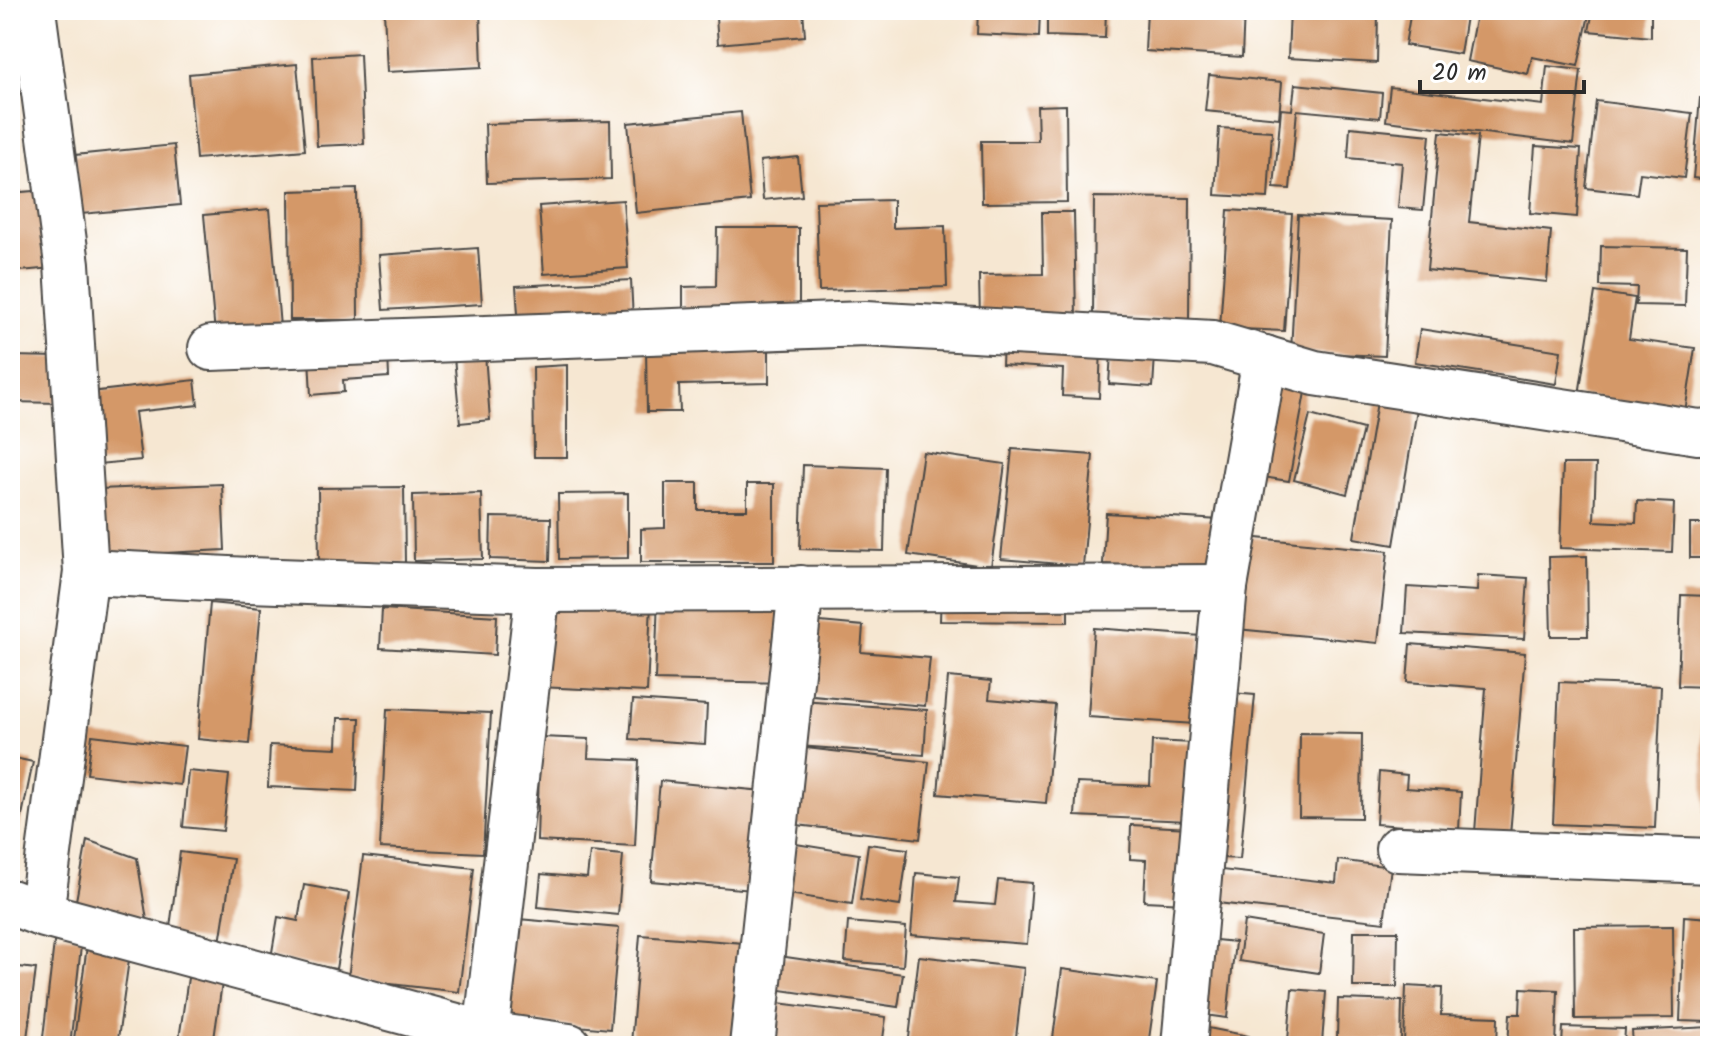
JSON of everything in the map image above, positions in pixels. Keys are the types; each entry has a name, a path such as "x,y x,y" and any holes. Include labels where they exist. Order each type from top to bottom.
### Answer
{"street":[{"path":"33,10 67,264 86,572 26,908 486,1034 569,1046"},
{"path":"211,348 865,324 1213,343 1315,373 1710,431"},
{"path":"1184,1046 1225,587 1265,358"},
{"path":"86,572 538,590 1225,587"},
{"path":"752,1046 801,588"},
{"path":"486,1034 538,590"},
{"path":"1398,849 1710,861"}],"building":[{"path":"384,10 412,10 412,13 480,10 482,67 387,72"},
{"path":"803,10 805,36 718,44 716,17"},
{"path":"978,10 1040,10 1039,37 977,34"},
{"path":"1047,10 1106,10 1105,38 1047,36"},
{"path":"1147,10 1244,10 1242,57 1145,51"},
{"path":"1290,10 1378,10 1377,63 1288,58"},
{"path":"1411,10 1467,10 1460,54 1405,45"},
{"path":"1477,10 1590,10 1578,66 1532,57 1528,74 1467,61"},
{"path":"1593,10 1651,10 1651,37 1589,31"},
{"path":"360,54 364,144 317,146 313,57"},
{"path":"297,64 305,150 196,159 189,74"},
{"path":"1547,66 1581,70 1573,144 1386,121 1390,87 1543,105"},
{"path":"1209,75 1282,82 1279,118 1205,111"},
{"path":"1295,84 1382,93 1380,118 1297,110 1290,189 1274,188 1281,109 1292,110"},
{"path":"1700,98 1710,99 1710,180 1693,178"},
{"path":"1596,101 1692,113 1684,178 1640,173 1637,194 1586,188"},
{"path":"1066,105 1067,202 982,203 981,141 1038,141 1037,106"},
{"path":"741,112 750,201 636,213 628,123"},
{"path":"610,121 611,179 487,183 485,124"},
{"path":"1350,127 1430,135 1423,210 1398,208 1402,163 1348,158"},
{"path":"1219,128 1272,131 1268,198 1215,195"},
{"path":"1440,132 1478,136 1469,222 1551,231 1547,282 1427,270"},
{"path":"174,145 180,205 81,214 75,155"},
{"path":"1535,146 1581,149 1577,217 1530,213"},
{"path":"798,157 802,196 763,200 760,161"},
{"path":"357,189 358,320 290,320 289,191"},
{"path":"46,190 52,268 10,272 10,193"},
{"path":"1094,197 1190,198 1189,319 1093,319"},
{"path":"623,200 628,268 544,274 539,206"},
{"path":"893,200 893,228 945,226 947,287 819,291 816,202"},
{"path":"270,209 280,327 215,333 204,215"},
{"path":"1228,210 1292,214 1284,331 1220,328"},
{"path":"1042,212 1074,212 1076,317 980,319 979,275 1043,274"},
{"path":"1298,215 1392,220 1385,356 1291,352"},
{"path":"717,228 799,228 799,317 683,317 683,287 716,286"},
{"path":"1601,246 1687,248 1685,306 1636,305 1637,287 1600,286"},
{"path":"478,248 482,304 383,310 379,255"},
{"path":"631,280 633,320 519,327 516,286"},
{"path":"1595,292 1635,298 1629,339 1695,348 1685,412 1579,395"},
{"path":"1420,329 1561,351 1556,384 1415,362"},
{"path":"1003,342 1101,347 1099,398 1062,396 1063,369 1002,365"},
{"path":"769,345 769,383 679,385 680,412 647,412 646,348"},
{"path":"388,353 389,377 343,380 344,392 311,395 309,357"},
{"path":"1111,353 1155,355 1153,387 1109,384"},
{"path":"485,354 490,420 460,423 454,357"},
{"path":"10,356 60,357 60,403 10,402"},
{"path":"567,365 567,457 534,457 533,367"},
{"path":"1269,375 1307,381 1289,481 1250,475"},
{"path":"195,380 198,405 135,412 141,460 98,464 90,392"},
{"path":"1378,396 1418,403 1394,545 1354,538"},
{"path":"1310,415 1363,429 1347,494 1294,480"},
{"path":"1012,449 1093,455 1083,566 1001,559"},
{"path":"923,452 1005,464 991,567 908,555"},
{"path":"1563,464 1596,464 1594,521 1636,523 1637,501 1674,503 1672,552 1560,548"},
{"path":"803,465 886,468 884,551 800,549"},
{"path":"665,483 698,483 698,510 747,510 747,484 774,484 774,562 641,562 641,529 665,528"},
{"path":"222,484 225,550 102,556 99,489"},
{"path":"404,487 405,563 319,565 318,488"},
{"path":"481,493 483,559 414,561 413,495"},
{"path":"628,493 628,558 559,559 558,494"},
{"path":"1106,513 1220,520 1217,571 1103,564"},
{"path":"491,517 551,518 550,561 490,559"},
{"path":"1690,524 1710,524 1710,558 1690,558"},
{"path":"1247,537 1388,551 1378,643 1237,629"},
{"path":"1587,556 1588,636 1551,636 1549,557"},
{"path":"1478,575 1528,578 1524,639 1404,633 1407,587 1477,591"},
{"path":"941,591 1068,592 1068,622 940,621"},
{"path":"1681,595 1710,596 1710,687 1678,686"},
{"path":"658,596 789,599 787,683 655,680"},
{"path":"542,599 651,604 647,692 539,687"},
{"path":"210,603 261,608 249,744 198,739"},
{"path":"382,609 497,616 495,655 380,648"},
{"path":"809,621 863,626 861,652 930,658 925,706 802,695"},
{"path":"1094,628 1201,636 1195,724 1088,717"},
{"path":"1410,644 1525,653 1510,835 1475,832 1486,688 1407,682"},
{"path":"948,677 991,681 989,699 1055,705 1046,803 938,794"},
{"path":"1559,682 1661,686 1655,828 1553,824"},
{"path":"1219,692 1255,695 1240,859 1204,857"},
{"path":"633,700 707,705 705,744 630,739"},
{"path":"801,701 927,710 924,755 798,746"},
{"path":"1701,702 1710,702 1710,852 1705,852"},
{"path":"387,709 491,713 483,853 380,848"},
{"path":"338,718 360,718 357,791 268,787 270,745 337,748"},
{"path":"1300,733 1362,734 1361,818 1299,817"},
{"path":"92,735 185,746 180,785 87,774"},
{"path":"540,737 589,739 588,758 639,760 635,846 537,841"},
{"path":"1152,741 1193,743 1189,821 1075,816 1077,783 1150,786"},
{"path":"797,747 929,762 920,839 788,824"},
{"path":"10,757 33,762 15,850 10,850"},
{"path":"188,771 229,775 223,831 183,827"},
{"path":"1379,772 1407,775 1406,788 1461,792 1459,830 1376,824"},
{"path":"660,781 763,791 753,890 651,881"},
{"path":"1131,825 1190,828 1186,903 1144,901 1146,860 1130,859"},
{"path":"87,840 137,858 147,920 75,906"},
{"path":"796,844 859,854 852,904 788,894"},
{"path":"868,844 908,849 900,906 860,900"},
{"path":"180,852 233,859 220,943 169,935"},
{"path":"590,852 623,855 618,915 538,907 541,874 587,878"},
{"path":"363,856 474,868 459,992 348,979"},
{"path":"1338,860 1391,867 1384,922 1209,902 1213,869 1336,883"},
{"path":"916,873 959,877 956,902 995,905 998,880 1032,883 1027,944 911,935"},
{"path":"304,885 349,893 336,969 271,958 278,917 298,921"},
{"path":"1684,916 1710,918 1710,1022 1680,1021"},
{"path":"507,918 619,928 610,1029 499,1019"},
{"path":"1244,921 1324,934 1319,973 1239,961"},
{"path":"848,922 906,927 903,966 845,961"},
{"path":"1673,926 1674,1018 1575,1019 1574,927"},
{"path":"1354,931 1398,931 1397,987 1353,987"},
{"path":"55,934 82,937 70,1046 42,1046"},
{"path":"640,935 744,943 735,1046 631,1044"},
{"path":"88,939 131,945 117,1046 73,1046"},
{"path":"1206,939 1235,942 1227,1018 1197,1014"},
{"path":"779,956 903,974 898,1007 774,989"},
{"path":"919,956 1024,968 1015,1046 908,1046"},
{"path":"10,966 36,969 26,1046 10,1046"},
{"path":"1062,969 1157,982 1148,1046 1052,1046"},
{"path":"189,971 223,976 213,1046 178,1046"},
{"path":"1406,986 1442,988 1441,1015 1498,1017 1497,1046 1404,1044"},
{"path":"1521,988 1558,990 1556,1046 1508,1046 1510,1014 1520,1014"},
{"path":"1292,989 1326,992 1322,1043 1288,1041"},
{"path":"1338,999 1402,1001 1401,1042 1337,1039"},
{"path":"770,1002 886,1017 882,1046 763,1046"},
{"path":"1198,1026 1249,1036 1247,1046 1194,1046"},
{"path":"1563,1027 1625,1029 1624,1046 1562,1046"},
{"path":"1710,1027 1710,1046 1633,1046 1632,1031"}]}
